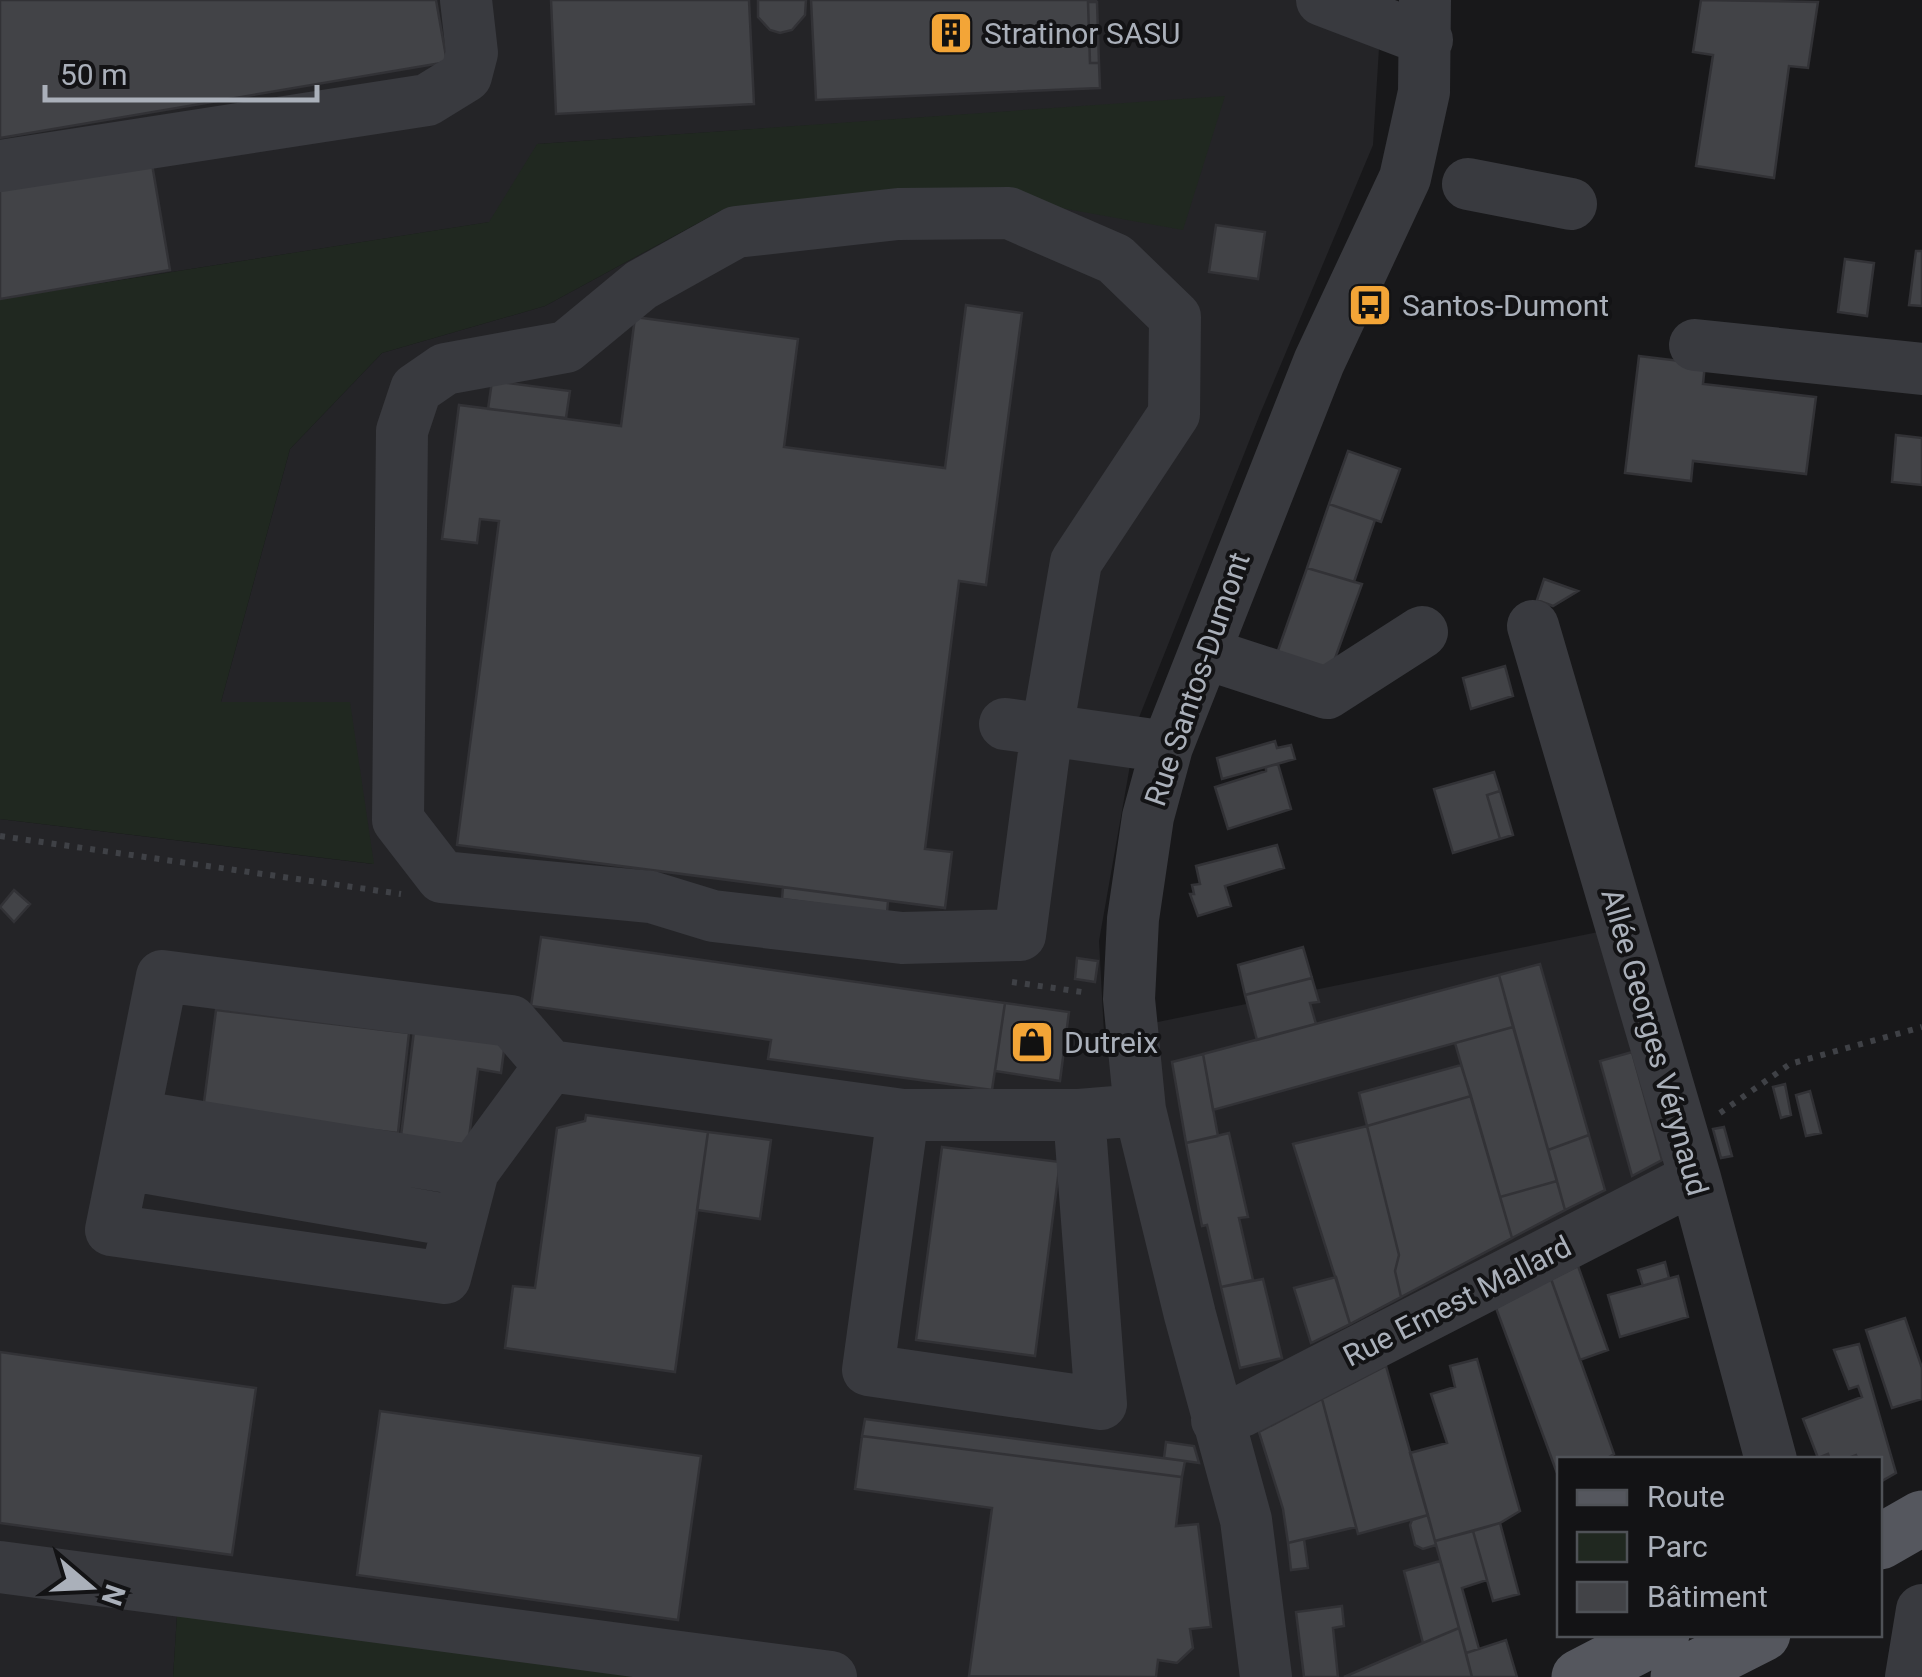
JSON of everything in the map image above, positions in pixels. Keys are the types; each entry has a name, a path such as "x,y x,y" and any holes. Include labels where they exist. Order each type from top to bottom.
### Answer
{"main road":[{"path":"1578,1677 1656,1637"},
{"path":"1678,1677 1757,1637"}],"street":[{"path":"0,166 427,100 466,76 472,53 466,0"},
{"path":"1322,0 1426,20"},
{"name":"Rue Santos-Dumont","path":"1266,1677 1246,1520 1140,1110 1130,999 1133,919 1148,817 1167,747 1319,362 1405,178 1424,92 1426,20"},
{"path":"1468,184 1571,204"},
{"path":"1009,213 1115,259 1175,318 1174,414 1076,562 1026,727 1020,935 902,938 713,916 652,898 442,877 398,820 402,431 416,388 445,369 566,347 641,286 736,232 898,214 1009,213"},
{"path":"1694,345 1908,368"},
{"name":"Allée Georges Vérynaud","path":"1533,626 1690,1160 1770,1457"},
{"path":"1204,652 1327,693 1422,632"},
{"path":"1026,727 1167,747"},
{"path":"550,1066 473,1171 445,1278 111,1230 162,976 511,1022 550,1066 902,1115 1140,1110"},
{"path":"902,1115 868,1370 1101,1404 1079,1114"},
{"path":"130,1140 473,1171"},
{"name":"Rue Ernest Mallard","path":"1218,1420 1244,1410 1690,1160"},
{"path":"0,1567 831,1677"},
{"path":"1911,1675 1922,1610"},
{"path":"1879,1637 1911,1675"}],"path":[{"path":"1690,1160 1731,1104 1790,1064 1922,1027"}],"shaded area":[{"path":"0,0 1382,0 1373,145 1138,720 1099,941 1104,1033 1603,931 1668,1167 1370,1325 1483,1677 686,1677 178,1601 173,1677 0,1677 0,819 373,864 221,702 290,449 382,353 545,306 724,209 1224,97 538,144 490,222 0,299"}],"green space":[{"path":"1225,96 1183,230 1010,199 724,209 545,306 382,353 290,449 221,702 350,702 374,864 0,819 0,299 489,222 537,144"},
{"path":"178,1600 686,1677 173,1677"}],"building":[{"path":"0,0 436,0 447,62 0,138"},
{"path":"551,0 749,0 754,104 556,114"},
{"path":"758,0 806,0 805,15 792,30 770,30 758,17"},
{"name":"Stratinor SASU","path":"811,0 1097,0 1088,2 1090,63 1099,63 1100,88 816,100"},
{"path":"1701,0 1818,2 1808,68 1789,66 1774,178 1696,166 1713,55 1693,52"},
{"path":"1088,2 1097,2 1099,63 1090,63"},
{"path":"151,158 170,270 0,299 0,183"},
{"path":"1216,225 1265,232 1258,279 1209,272"},
{"path":"1916,251 1922,251 1922,306 1909,305"},
{"path":"1845,259 1874,263 1867,316 1838,312"},
{"path":"966,305 1022,313 986,585 959,581 925,849 952,852 945,908 457,845 499,521 480,519 477,543 442,539 459,405 621,426 635,317 798,339 784,447 945,468"},
{"path":"1639,356 1705,364 1703,384 1816,397 1806,474 1693,461 1691,481 1625,473"},
{"path":"492,381 570,391 566,418 488,409"},
{"path":"1896,435 1922,438 1922,485 1892,482"},
{"path":"1348,451 1400,469 1381,522 1329,504"},
{"path":"1329,504 1375,520 1354,582 1307,568"},
{"path":"1307,568 1362,584 1329,675 1276,656"},
{"path":"1544,579 1578,591 1553,606 1537,600"},
{"path":"1505,666 1513,696 1471,709 1463,678"},
{"path":"1275,741 1277,748 1291,745 1295,759 1222,779 1217,758"},
{"path":"1278,764 1291,809 1228,829 1215,787"},
{"path":"1494,772 1500,791 1487,795 1500,839 1453,853 1434,789"},
{"path":"1500,791 1513,835 1500,839 1487,795"},
{"path":"1277,845 1284,868 1225,886 1231,906 1198,916 1190,894 1194,894 1192,885 1200,884 1196,866"},
{"path":"783,887 888,901 887,913 782,899"},
{"path":"14,890 30,904 14,922 0,907"},
{"path":"541,937 1005,1003 992,1090 768,1059 771,1040 531,1006"},
{"path":"1303,947 1312,978 1245,995 1238,965"},
{"path":"1077,958 1098,961 1095,982 1075,979"},
{"path":"1540,964 1589,1135 1548,1150 1499,975"},
{"path":"1499,975 1513,1027 1213,1110 1203,1054"},
{"path":"1312,978 1319,1002 1310,1003 1316,1024 1257,1040 1245,995"},
{"name":"Dutreix","path":"1005,1003 1069,1012 1060,1081 995,1071"},
{"path":"216,1010 409,1033 398,1133 203,1110"},
{"path":"1513,1027 1557,1181 1500,1197 1455,1043"},
{"path":"414,1031 505,1043 501,1073 478,1069 468,1145 401,1136"},
{"path":"1632,1052 1662,1160 1632,1176 1600,1061"},
{"path":"1203,1054 1218,1136 1186,1143 1172,1062"},
{"path":"1461,1065 1471,1096 1367,1126 1359,1093"},
{"path":"1785,1084 1791,1115 1781,1118 1773,1087"},
{"path":"1810,1091 1821,1133 1806,1136 1796,1095"},
{"path":"1471,1096 1512,1238 1401,1297 1395,1271 1399,1255 1367,1126"},
{"path":"586,1115 708,1132 675,1372 505,1348 513,1286 535,1288 557,1128 585,1121"},
{"path":"1367,1126 1399,1255 1395,1271 1401,1297 1350,1324 1293,1144"},
{"path":"1724,1127 1732,1156 1721,1158 1713,1129"},
{"path":"708,1132 771,1140 760,1219 697,1210"},
{"path":"1229,1133 1248,1217 1239,1218 1253,1280 1221,1287 1207,1225 1202,1226 1186,1143"},
{"path":"1589,1135 1605,1190 1565,1210 1548,1150"},
{"path":"942,1147 1060,1162 1035,1356 916,1340"},
{"path":"1557,1181 1565,1210 1512,1238 1500,1197"},
{"path":"1665,1262 1669,1278 1643,1286 1638,1270"},
{"path":"1578,1266 1608,1350 1580,1360 1551,1279"},
{"path":"1678,1276 1688,1317 1620,1337 1608,1295"},
{"path":"1336,1277 1350,1324 1311,1343 1294,1288"},
{"path":"1263,1279 1282,1358 1240,1368 1221,1287"},
{"path":"1551,1279 1614,1454 1557,1457 1557,1473 1496,1308"},
{"path":"1905,1318 1922,1368 1922,1399 1892,1408 1866,1330"},
{"path":"1859,1344 1896,1473 1882,1481 1882,1457 1818,1457 1803,1419 1862,1397 1858,1386 1849,1389 1834,1350"},
{"path":"0,1352 256,1388 232,1555 0,1523"},
{"path":"1477,1359 1520,1511 1500,1523 1435,1541 1410,1453 1447,1443 1431,1394 1455,1387 1450,1366"},
{"path":"1386,1366 1428,1515 1358,1534 1322,1399"},
{"path":"1322,1399 1356,1527 1288,1543 1283,1509 1259,1432"},
{"path":"380,1411 701,1456 678,1620 357,1575"},
{"path":"865,1419 1185,1461 1182,1477 862,1436"},
{"path":"862,1436 1182,1477 1176,1526 1198,1524 1211,1627 1190,1629 1193,1648 1177,1663 1158,1660 1156,1677 969,1676 992,1508 855,1489"},
{"path":"1166,1442 1194,1446 1199,1463 1164,1458"},
{"path":"1428,1515 1436,1545 1423,1549 1415,1545 1410,1525 1412,1520"},
{"path":"1500,1523 1519,1594 1493,1601 1473,1531"},
{"path":"1473,1531 1487,1580 1462,1588 1479,1649 1466,1653 1435,1541"},
{"path":"1304,1539 1308,1568 1291,1570 1288,1543"},
{"path":"1440,1561 1459,1628 1423,1643 1404,1571"},
{"path":"1342,1606 1344,1626 1333,1628 1338,1677 1304,1677 1296,1612"},
{"path":"1459,1628 1472,1677 1344,1677 1423,1643"},
{"path":"1506,1640 1517,1677 1472,1677 1466,1653"}],"place":[{"name":"Stratinor SASU","path":"951,33"},
{"name":"Santos-Dumont","path":"1370,305"},
{"name":"Dutreix","path":"1032,1042"}]}
